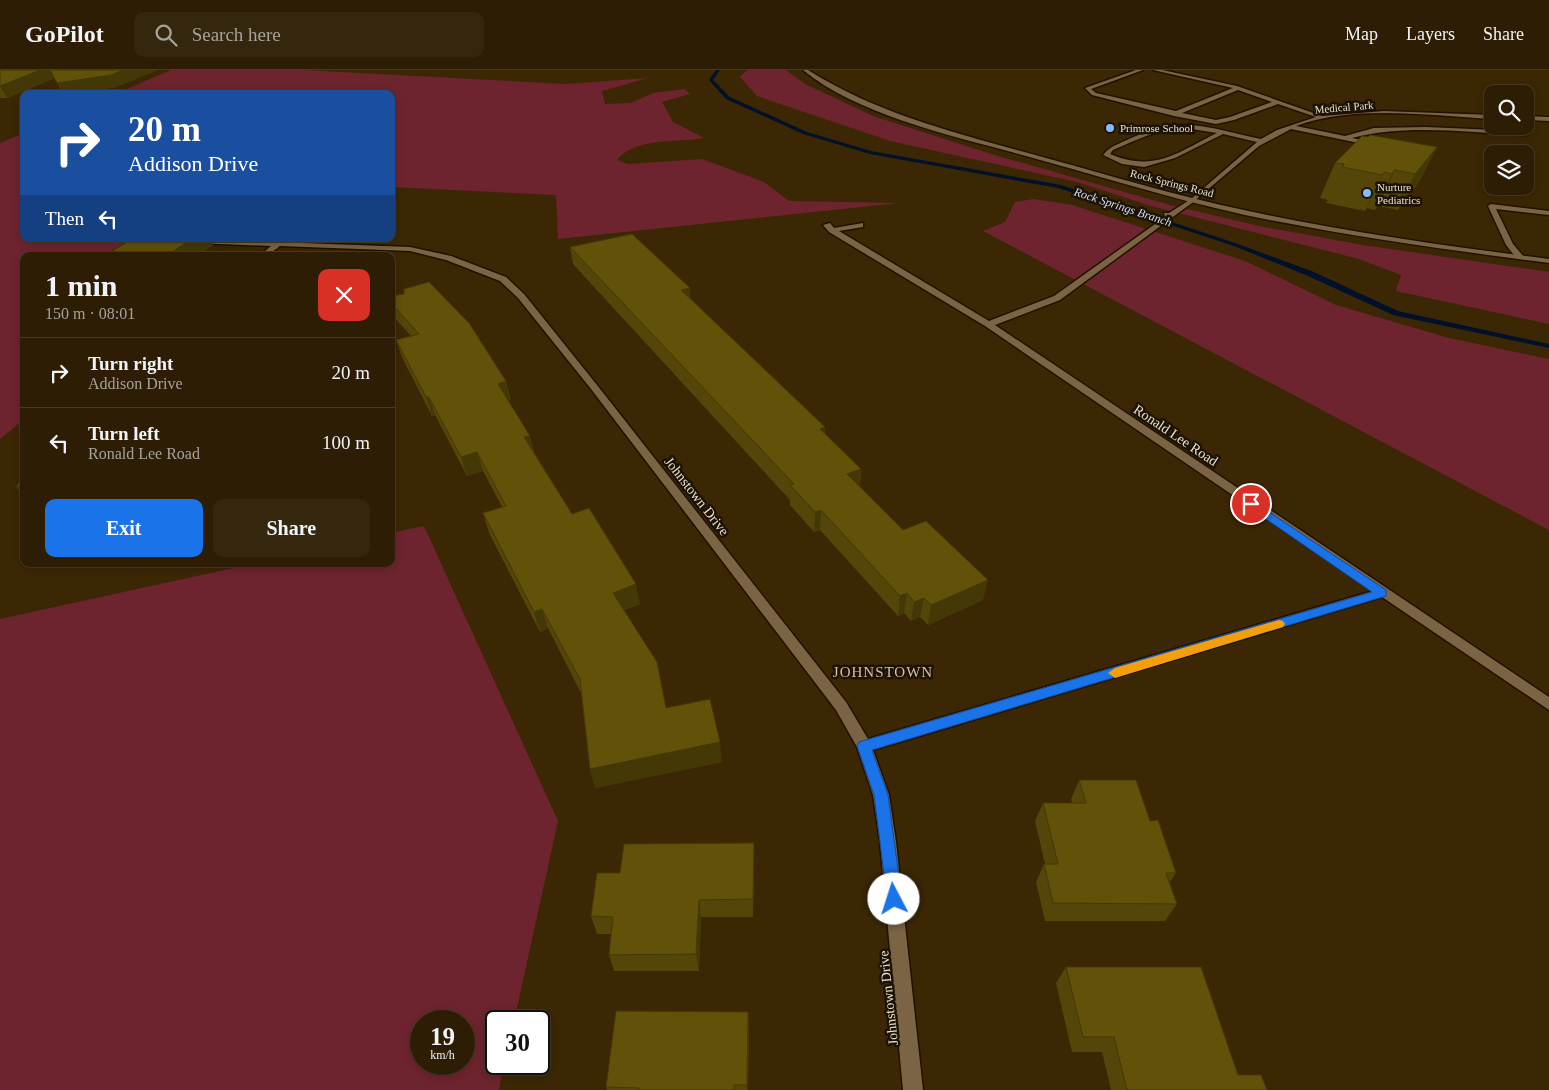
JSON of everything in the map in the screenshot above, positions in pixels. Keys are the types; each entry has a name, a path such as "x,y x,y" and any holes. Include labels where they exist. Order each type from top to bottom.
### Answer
{"street":[{"name":"Rock Springs Road","path":"805,70 850,97 891,113 960,135 1193,200 1341,231 1549,261"},
{"path":"1141,70 1088,88 1094,94 1205,121 1221,122 1263,105 1279,102"},
{"path":"1155,70 1238,88 1321,118"},
{"path":"1174,114 1238,88"},
{"name":"Medical Park","path":"988,324 1057,298 1168,216 1193,200 1263,141 1290,126 1321,118 1376,114 1484,117"},
{"path":"1534,118 1549,119"},
{"path":"1222,133 1158,161 1144,165 1123,162 1106,154 1111,149 1158,130 1177,126 1192,126 1263,141"},
{"path":"1290,126 1381,145"},
{"path":"1345,138 1374,130 1426,129 1484,132"},
{"path":"1520,257 1510,245 1491,206 1549,213"},
{"name":"Ronald Lee Road","path":"860,225 830,228 988,324 1382,593 1549,704"},
{"path":"268,252 282,242"},
{"name":"Johnstown Drive","path":"282,242 410,250 448,258 503,280 521,296 594,387 841,706 864,746 881,795 888,842 913,1090"},
{"path":"864,746 1382,593"}],"shaded area":[{"path":"171,70 303,70 566,84 648,78 602,91 605,104 631,103 653,93 685,89 690,94 662,102 673,122 704,138 645,144 625,153 617,160 628,164 702,159 764,182 789,201 899,203 558,239 556,195 395,187 395,90 124,90"},
{"path":"747,70 786,70 805,84 873,116 991,154 1170,205 1259,226 1363,245 1549,272 1549,324 1396,291 1401,275 1359,259 1151,206 1077,182 890,141 757,96 740,77"},
{"path":"20,135 20,242 126,242 109,252 20,252 20,422 0,439 0,143"},
{"path":"1034,199 1072,205 1245,261 1336,305 1449,338 1549,359 1549,530 983,231 1005,222 1015,202"},
{"path":"424,526 558,821 516,1010 485,1010 485,1075 502,1075 499,1090 0,1090 0,619 238,567 395,567 395,532"}],"building":[{"path":"0,70 40,70 0,86"},
{"path":"50,70 123,70 111,75 57,83"},
{"path":"1370,135 1437,147 1415,174 1395,170 1392,174 1384,172 1382,175 1342,167 1344,164 1335,163 1362,136 1368,137"},
{"path":"632,234 690,288 681,290 825,427 820,429 861,469 847,474 903,530 926,521 988,580 931,605 924,598 914,602 907,593 900,596 821,510 815,512 790,485 794,484 570,247"},
{"path":"127,242 187,242 172,252 111,252"},
{"path":"429,282 469,323 506,381 498,384 530,436 524,437 572,514 589,508 636,584 613,593 657,662 666,708 710,699 720,742 590,769 580,679 542,609 534,612 483,513 506,506 477,452 461,457 396,340 419,334 395,307 395,295 404,294 404,289"},
{"path":"1079,780 1136,780 1150,821 1158,820 1176,873 1166,873 1177,904 1053,903 1044,864 1058,864 1043,803 1086,803"},
{"path":"754,843 753,899 699,900 696,954 609,955 613,917 591,916 597,873 620,873 624,844"},
{"path":"1066,967 1201,967 1238,1075 1261,1075 1267,1090 1127,1090 1114,1037 1083,1037"},
{"path":"616,1011 748,1012 747,1085 734,1085 734,1090 638,1090 639,1088 606,1087"}],"waterway":[{"name":"Rock Springs Branch","path":"718,70 711,80 728,98 805,133 870,152 1059,186 1236,245 1311,274 1396,313 1549,346"}],"slow traffic":[{"path":"1115,673 1279,624"}],"place":[{"name":"Primrose School","path":"1110,128"},
{"name":"Nurture Pediatrics","path":"1367,193"}],"district":[{"name":"JOHNSTOWN","path":"883,672"}],"route":[{"path":"894,899 881,795 864,746 1137,667 1382,593 1251,504"}]}
